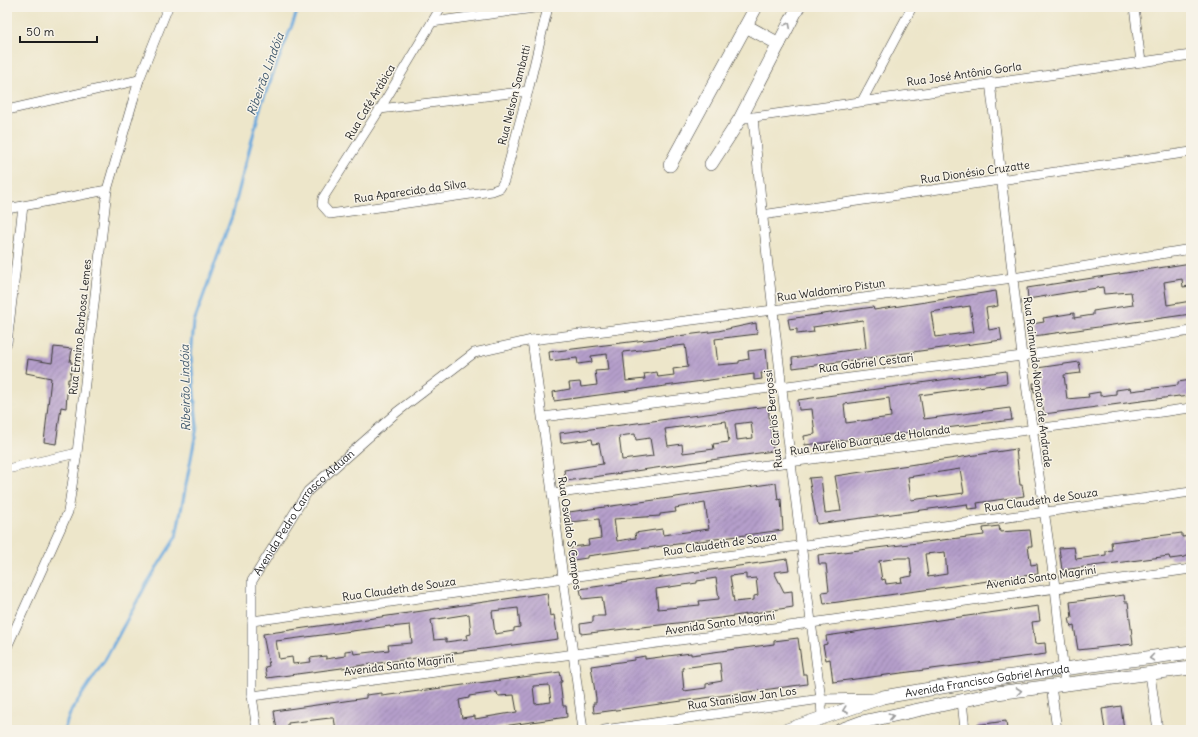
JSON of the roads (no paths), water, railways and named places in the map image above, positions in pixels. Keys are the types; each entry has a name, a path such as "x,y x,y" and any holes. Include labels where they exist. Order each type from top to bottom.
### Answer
{"main road":[{"path":"670,165 756,7"},
{"path":"710,164 746,118 779,44 798,7"},
{"path":"746,26 779,44"},
{"name":"Avenida Francisco Gabriel Arruda","path":"787,730 883,697 990,679 1191,652"},
{"name":"Avenida Francisco Gabriel Arruda","path":"840,730 863,726 997,693 1191,668"}],"street":[{"name":"Rua Ermino Barbosa Lemes","path":"7,646 68,512 77,454 107,190 139,80 168,7"},
{"name":"Rua Café Arábica","path":"324,209 322,201 380,109 441,7"},
{"path":"432,22 542,7"},
{"name":"Rua Nelson Sambatti","path":"500,188 504,180 528,91 548,7"},
{"path":"862,101 911,8 921,7"},
{"path":"1134,7 1141,62"},
{"name":"Rua José Antônio Gorla","path":"746,118 990,82 1191,55"},
{"path":"7,110 139,80"},
{"name":"Rua Raimundo Nonato de Andrade","path":"990,82 1022,356 1043,512 1055,587 1065,685"},
{"path":"380,109 528,91"},
{"name":"Rua Carlos Bergossi","path":"746,118 762,215 790,463 821,699 822,718"},
{"name":"Rua Dionésio Cruzatte","path":"762,215 1191,152"},
{"name":"Rua Aparecido da Silva","path":"324,209 330,214 492,192 500,188"},
{"path":"7,209 107,190"},
{"path":"7,343 23,206"},
{"name":"Rua Waldomiro Pistun","path":"474,353 532,340 1013,278 1191,249"},
{"name":"Rua Gabriel Cestari","path":"543,418 1022,356 1191,331"},
{"name":"Rua Osvaldo S Campos","path":"532,340 583,730"},
{"name":"Avenida Pedro Carrasco Alduan","path":"257,730 252,696 252,581 308,492 397,412 474,353"},
{"name":"Rua Aurélio Buarque de Holanda","path":"552,494 1191,408"},
{"path":"7,469 77,454"},
{"name":"Rua Claudeth de Souza","path":"252,621 1191,492"},
{"name":"Avenida Santo Magrini","path":"252,696 811,624 1055,587 1191,569"},
{"path":"1150,674 1158,730"},
{"path":"1051,686 1057,730"},
{"name":"Rua Stanislaw Jan Los","path":"604,730 821,699 883,697"},
{"path":"962,701 965,730"}],"waterway":[{"name":"Ribeirão Lindóia","path":"64,730 71,711 105,660 147,583 176,537 197,427 191,357 194,322 232,216 261,105 299,7"}]}
